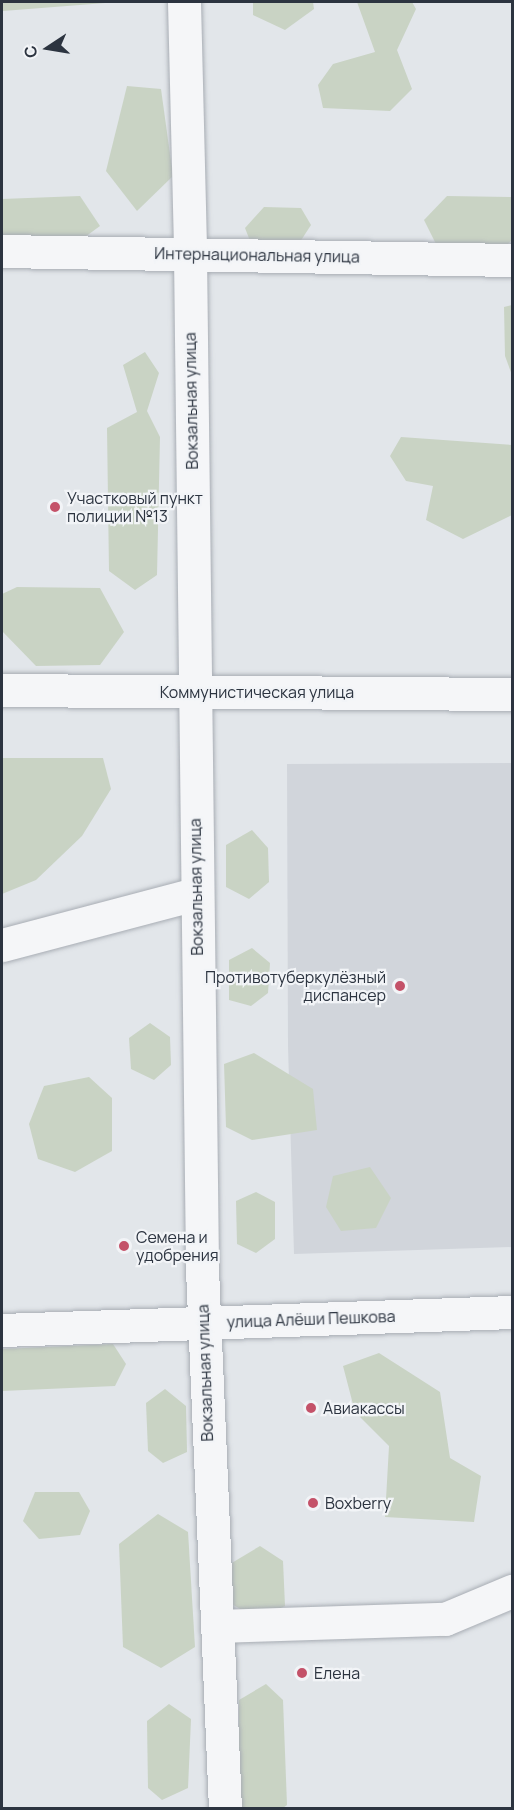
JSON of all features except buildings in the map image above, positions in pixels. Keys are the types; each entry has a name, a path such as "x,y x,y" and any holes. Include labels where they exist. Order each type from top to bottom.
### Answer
{"street":[{"name":"Вокзальная улица","path":"184,2 190,254 195,894 203,1323 225,1809"},
{"name":"Интернациональная улица","path":"2,251 513,260"},
{"name":"Коммунистическая улица","path":"2,690 513,694"},
{"path":"2,945 195,894"},
{"name":"улица Алёши Пешкова","path":"2,1330 513,1312"},
{"path":"217,1626 445,1620 513,1591"}],"shaded area":[{"name":"Противотуберкулёзный диспансер","path":"512,763 512,1247 294,1254 288,1046 287,764"}],"green space":[{"path":"2,2 118,2 3,11"},
{"path":"253,2 313,2 314,9 285,30 253,15"},
{"path":"357,2 412,2 416,9 397,50 412,89 390,111 323,108 318,85 333,64 375,52"},
{"path":"127,86 161,89 173,176 137,211 106,171"},
{"path":"80,196 100,226 74,245 2,245 2,199"},
{"path":"447,196 512,197 512,240 506,246 438,248 424,220"},
{"path":"264,207 301,208 311,225 298,245 252,246 245,228"},
{"path":"512,305 512,375 505,356 504,307"},
{"path":"145,352 159,373 147,411 160,437 157,575 135,590 109,571 107,428 137,412 123,365"},
{"path":"401,437 512,445 512,515 463,539 426,520 433,486 406,481 390,456"},
{"path":"17,587 100,588 124,632 100,665 36,666 2,631 2,594"},
{"path":"2,758 103,758 111,789 82,836 36,880 2,894"},
{"path":"252,830 268,848 269,882 249,899 226,887 226,845"},
{"path":"252,948 270,963 268,993 251,1006 229,1000 229,960"},
{"path":"150,1023 170,1037 171,1065 154,1080 131,1069 129,1038"},
{"path":"254,1053 313,1089 317,1130 252,1140 226,1127 224,1064"},
{"path":"89,1077 112,1098 112,1151 75,1172 38,1159 29,1124 44,1086"},
{"path":"370,1167 391,1198 376,1228 341,1231 326,1207 333,1176"},
{"path":"256,1192 275,1202 275,1239 256,1253 237,1244 236,1201"},
{"path":"113,1344 126,1364 115,1386 2,1391 2,1349"},
{"path":"379,1353 440,1392 450,1458 481,1476 474,1522 385,1517 389,1446 355,1412 343,1366"},
{"path":"165,1389 186,1406 187,1452 163,1463 148,1451 146,1403"},
{"path":"35,1492 79,1492 90,1511 80,1535 39,1539 23,1521"},
{"path":"158,1514 188,1532 195,1647 161,1668 123,1647 119,1544"},
{"path":"260,1546 283,1561 285,1606 259,1620 230,1603 230,1564"},
{"path":"266,1684 283,1700 287,1805 283,1808 239,1808 239,1700"},
{"path":"169,1704 191,1719 188,1788 162,1800 148,1788 147,1721"}],"place":[{"name":"Участковый пункт полиции №13","path":"55,507"},
{"name":"Противотуберкулёзный диспансер","path":"400,986"},
{"name":"Семена и удобрения","path":"124,1246"},
{"name":"Авиакассы","path":"311,1408"},
{"name":"Boxberry","path":"313,1503"},
{"name":"Елена","path":"302,1673"}]}
